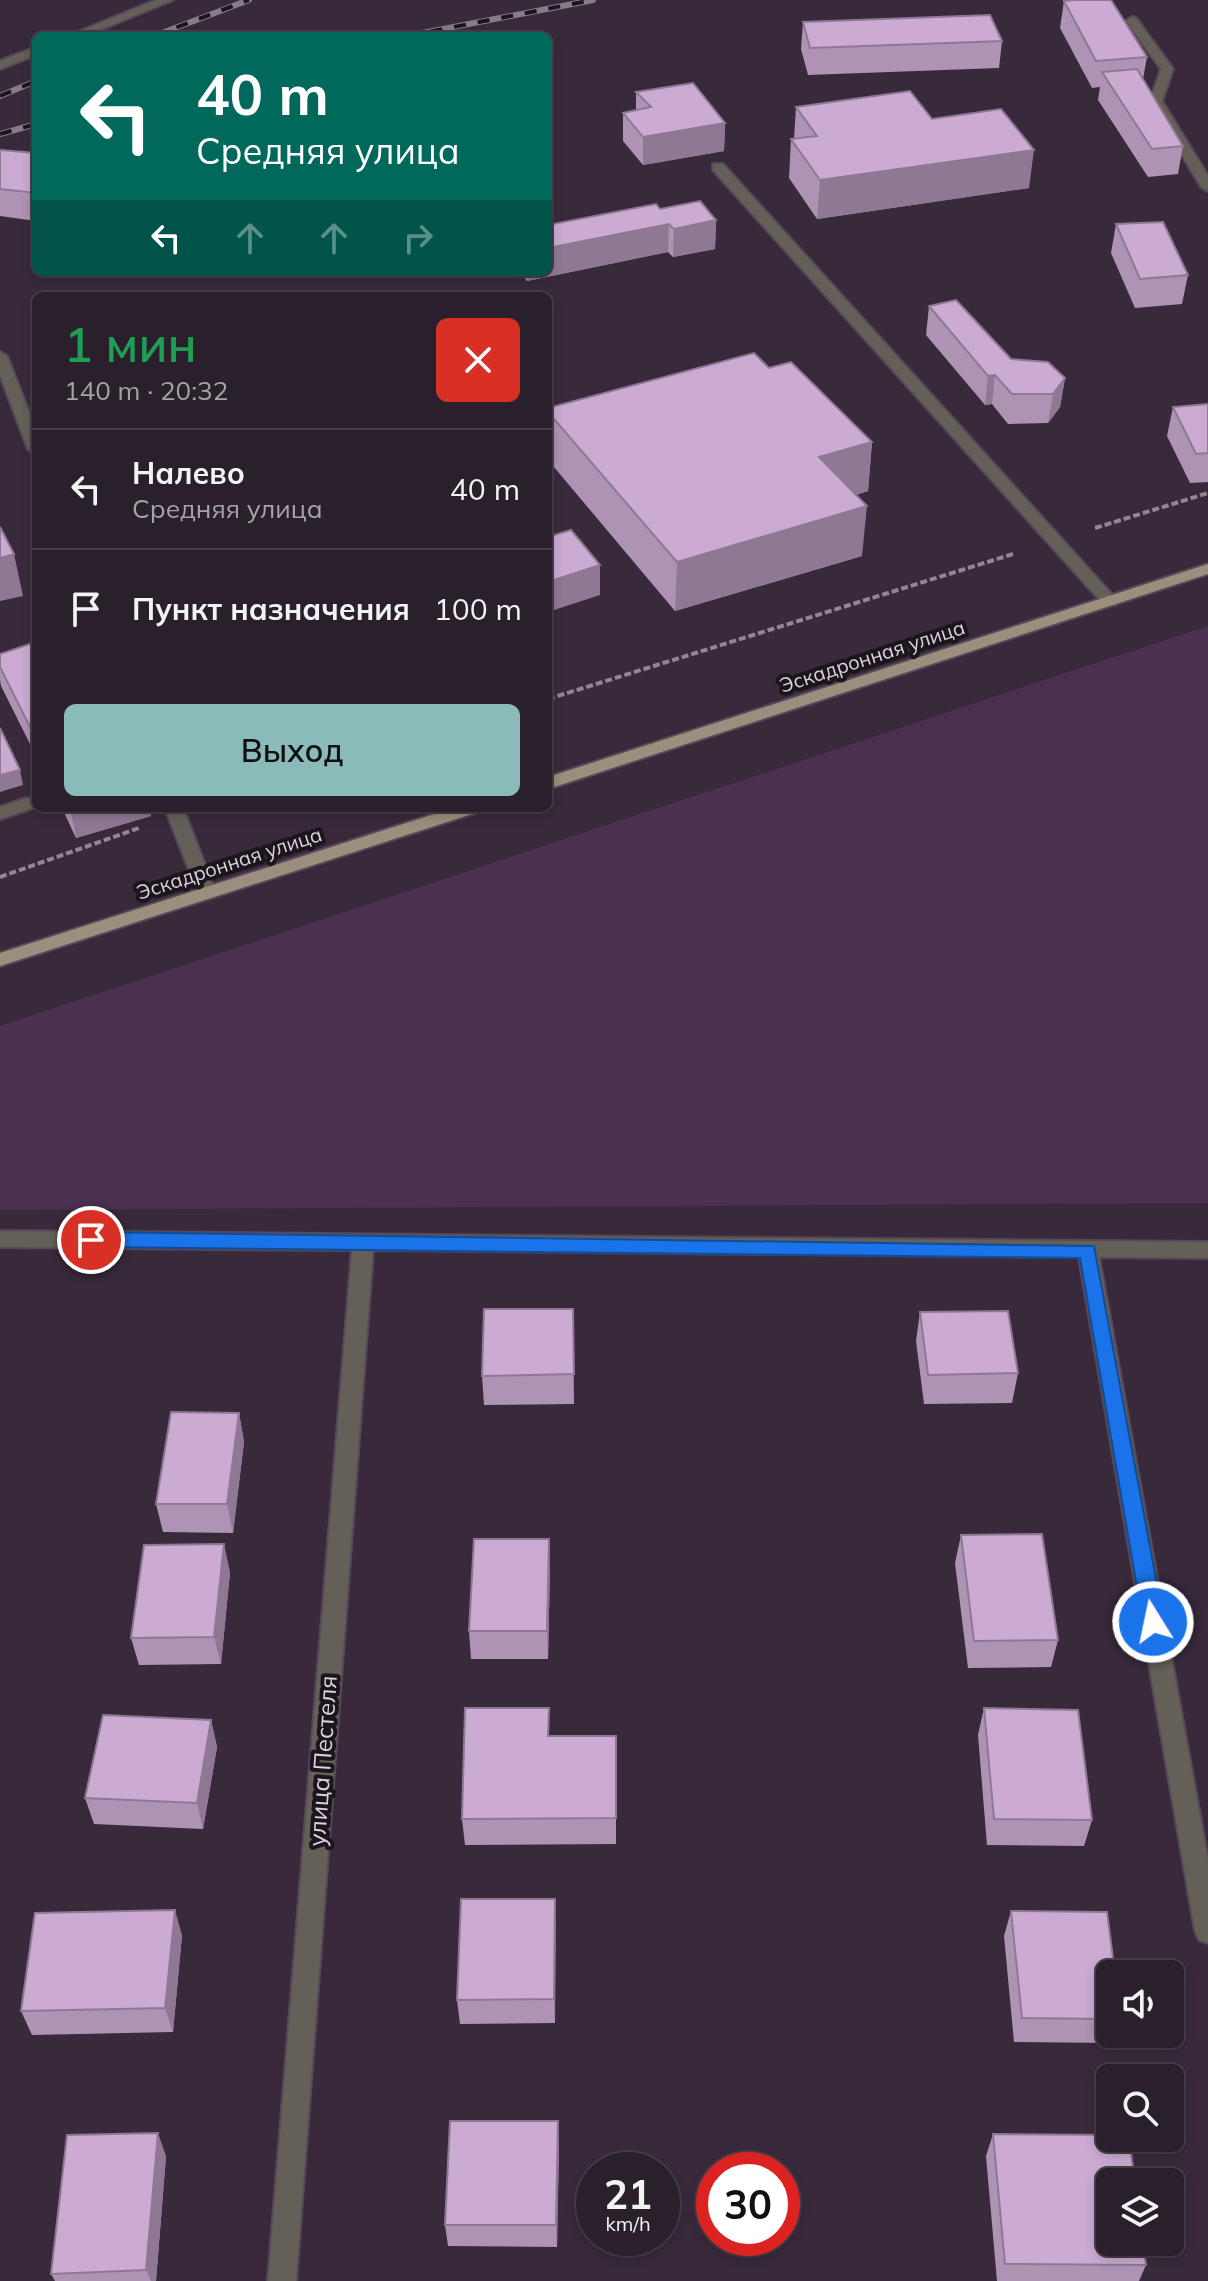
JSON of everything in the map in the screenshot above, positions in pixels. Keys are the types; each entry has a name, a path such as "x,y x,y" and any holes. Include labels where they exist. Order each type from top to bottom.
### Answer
{"main road":[{"name":"Эскадронная улица","path":"552,782 1208,569"},
{"name":"Эскадронная улица","path":"0,960 460,812"}],"street":[{"path":"84,32 167,0"},
{"path":"1132,21 1167,69 1156,101 1208,187"},
{"path":"0,65 32,53"},
{"path":"718,167 1110,602"},
{"path":"0,356 32,439"},
{"path":"0,813 27,804"},
{"path":"176,812 207,893"},
{"path":"0,1239 1208,1250"},
{"name":"улица Пестеля","path":"282,2281 363,1242"},
{"path":"1088,1251 1208,1931"}],"path":[{"path":"552,698 1208,493"},
{"path":"0,877 173,812"}],"shaded area":[{"path":"1208,626 1208,1203 0,1210 0,1026"}],"building":[{"path":"1111,0 1147,57 1096,61 1064,1"},
{"path":"990,15 1002,41 810,48 803,22"},
{"path":"1137,69 1183,146 1152,149 1102,72"},
{"path":"693,83 725,123 643,137 623,113 651,107 636,92"},
{"path":"910,91 932,119 1001,109 1034,150 820,180 791,139 817,136 796,107"},
{"path":"0,150 32,153 32,193 0,189"},
{"path":"700,201 716,220 674,229 669,224 552,247 552,224 656,204 660,209"},
{"path":"1163,222 1188,275 1140,279 1116,224"},
{"path":"956,300 1011,359 1048,362 1065,378 1053,394 1012,394 995,375 988,376 929,306"},
{"path":"754,353 769,368 791,362 872,442 819,457 867,506 677,562 552,417 552,407"},
{"path":"1208,404 1208,453 1196,454 1173,407"},
{"path":"0,527 14,554 0,558"},
{"path":"571,530 600,565 552,581 552,536"},
{"path":"32,643 32,731 0,667 0,654"},
{"path":"0,728 20,770 0,775"},
{"path":"484,1309 573,1309 574,1374 482,1376"},
{"path":"1008,1311 1018,1373 928,1375 920,1312"},
{"path":"171,1412 239,1413 227,1504 156,1504"},
{"path":"1042,1534 1058,1640 974,1641 961,1535"},
{"path":"474,1539 549,1539 547,1631 469,1631"},
{"path":"224,1544 214,1637 131,1638 144,1545"},
{"path":"465,1708 549,1708 548,1736 616,1736 616,1818 462,1819"},
{"path":"984,1708 1078,1710 1092,1820 994,1819"},
{"path":"103,1715 211,1720 197,1803 85,1798"},
{"path":"461,1899 555,1899 554,1999 457,2000"},
{"path":"175,1910 165,2008 21,2011 35,1913"},
{"path":"1011,1911 1107,1912 1113,1960 1096,1960 1096,2019 1022,2018"},
{"path":"450,2121 558,2121 556,2225 445,2225"},
{"path":"158,2133 146,2270 51,2274 67,2135"},
{"path":"993,2134 1096,2135 1096,2152 1131,2152 1133,2168 1096,2168 1096,2256 1145,2256 1146,2265 1005,2264"}],"railway":[{"path":"165,32 249,0"},
{"path":"428,32 593,0"},
{"path":"0,96 32,83"},
{"path":"0,134 32,125"}],"route":[{"path":"91,1240 1088,1251 1153,1622"}]}
